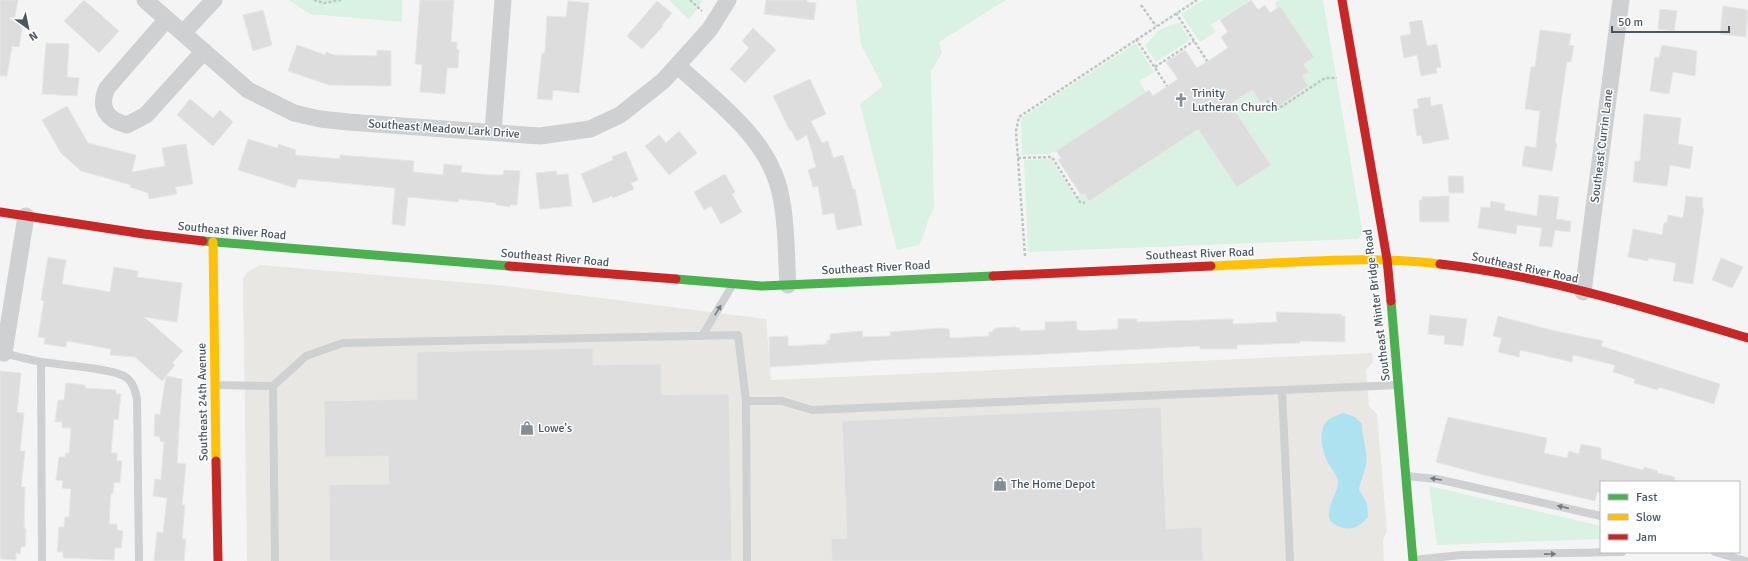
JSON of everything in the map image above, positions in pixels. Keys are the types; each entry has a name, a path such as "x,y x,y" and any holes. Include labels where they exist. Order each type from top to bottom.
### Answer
{"main road":[{"name":"Southeast Minter Bridge Road","path":"1342,0 1387,259 1413,560"},
{"name":"Southeast River Road","path":"0,212 144,234 213,242 761,286 1387,259 1476,268 1655,310 1748,338"},
{"name":"Southeast 24th Avenue","path":"213,242 218,561"}],"street":[{"name":"Southeast Meadow Lark Drive","path":"145,0 248,90 294,113 320,119 348,122 540,136 590,129 620,115 663,81 678,66 710,29 728,0"},
{"path":"183,33 214,0"},
{"path":"493,132 503,0"},
{"name":"Southeast Currin Lane","path":"1583,292 1621,0"},
{"path":"167,19 106,88 102,99 104,109 110,117 118,123 126,125 146,115 204,51"},
{"path":"678,66 742,125 759,144 776,178 782,197 788,284"},
{"path":"2,353 26,216"}],"lane":[{"path":"702,336 734,284"},
{"path":"215,385 273,386 306,356 343,344 738,336 746,401 747,561"},
{"path":"2,353 41,362 111,372 124,375 131,382 138,399 139,561"},
{"path":"41,362 42,561"},
{"path":"746,401 782,401 812,410 1399,385"},
{"path":"273,386 275,561"},
{"path":"1282,390 1290,561"},
{"path":"1406,476 1437,479 1600,516"},
{"path":"1402,561 1461,555 1600,552"},
{"path":"1717,555 1746,561"}],"path":[{"path":"314,0 324,3 341,0"},
{"path":"1025,257 1016,131 1019,116 1197,0"},
{"path":"1142,5 1156,26"},
{"path":"1176,13 1208,61"},
{"path":"1136,39 1168,86"},
{"path":"1155,67 1194,41"},
{"path":"1267,100 1275,111 1325,78 1341,77"},
{"path":"1018,158 1052,157 1080,202 1085,203"}],"shaded area":[{"path":"260,265 507,286 766,319 771,380 1372,353 1373,362 1366,370 1369,406 1377,414 1387,531 1383,540 1384,561 247,561 243,279 247,272"}],"green space":[{"path":"289,0 402,0 402,22 310,14"},
{"path":"669,0 703,0 689,20"},
{"path":"856,0 1006,0 939,42 942,53 931,71 934,209 919,245 897,250 860,104 883,86 861,45"},
{"path":"1203,0 1249,0 1211,25 1216,32 1200,42 1181,14"},
{"path":"1279,0 1323,0 1362,229 1361,236 1357,239 1028,252 1024,160 1051,159 1075,197 1084,193 1089,201 1180,141 1189,115 1237,187 1271,165 1224,95 1229,92 1235,101 1252,90 1261,103 1270,97 1277,107 1308,86 1302,76 1308,72 1303,64 1313,57 1280,6 1277,8 1275,3"},
{"path":"1179,22 1190,40 1156,62 1145,46 1159,30"},
{"path":"1136,43 1154,72 1139,81 1146,92 1056,151 1049,154 1022,155 1021,118"},
{"path":"1429,486 1600,526 1600,539 1437,545"}],"water":[{"path":"1343,413 1355,417 1362,424 1366,455 1366,465 1359,490 1367,503 1368,517 1355,528 1344,528 1335,525 1330,520 1329,514 1338,480 1326,458 1322,446 1322,433 1326,422"}],"building":[{"path":"0,0 18,0 14,21 23,23 19,47 12,46 7,76 0,76"},
{"path":"84,0 119,31 99,53 64,21"},
{"path":"420,0 454,0 451,42 457,42 457,50 459,50 458,68 447,68 445,94 420,92 422,65 415,64"},
{"path":"766,0 807,0 807,2 816,3 814,20 764,14"},
{"name":"Trinity Lutheran Church","path":"1251,0 1258,10 1265,5 1270,13 1280,6 1314,57 1303,64 1309,72 1302,76 1308,86 1277,107 1270,97 1261,103 1252,90 1230,104 1271,165 1237,187 1198,129 1089,201 1084,193 1081,195 1058,160 1061,158 1056,151 1149,90 1153,96 1178,79 1166,62 1185,50 1197,68 1228,48 1221,37 1228,32 1220,20"},
{"path":"568,1 589,3 579,93 553,90 552,100 537,99 542,53 545,53 547,16 566,17"},
{"path":"657,1 672,13 662,25 663,26 642,49 627,36"},
{"path":"1723,6 1748,10 1746,37 1720,34"},
{"path":"1660,9 1677,11 1674,31 1658,29"},
{"path":"263,10 272,45 253,51 243,15"},
{"path":"1422,20 1427,46 1437,44 1441,67 1436,68 1437,73 1421,76 1417,55 1404,58 1400,36 1411,34 1409,22"},
{"path":"753,28 776,50 745,83 730,69 749,48 742,41"},
{"path":"1540,30 1571,34 1569,45 1574,46 1571,62 1567,62 1555,143 1557,144 1552,171 1522,166 1525,146 1536,148 1540,111 1525,109 1531,67 1535,67"},
{"path":"46,43 69,44 67,77 79,78 77,96 42,94"},
{"path":"297,45 325,55 326,52 334,55 377,56 377,50 391,51 391,86 329,85 288,71"},
{"path":"1662,45 1697,51 1695,76 1673,72 1669,94 1650,91 1655,57 1659,58"},
{"path":"810,79 826,114 811,121 822,143 828,141 833,158 843,155 853,189 855,189 862,225 837,230 834,213 823,215 818,186 813,187 808,170 816,167 807,135 797,141 791,130 790,131 773,96"},
{"path":"1430,97 1431,106 1442,104 1449,139 1423,144 1421,135 1417,136 1413,109 1419,108 1417,99"},
{"path":"190,99 213,118 220,110 233,122 213,146 177,115"},
{"path":"67,106 88,143 136,155 132,172 165,166 162,148 186,144 193,184 175,187 177,194 149,199 148,193 130,187 131,185 81,171 61,153 42,120"},
{"path":"1644,114 1681,118 1678,144 1693,147 1690,169 1670,165 1667,186 1633,182 1635,161 1640,161"},
{"path":"679,131 697,153 669,175 645,146 659,135 666,143"},
{"path":"248,139 277,148 279,144 296,150 295,155 340,159 340,155 414,161 413,172 443,175 444,164 462,166 461,172 487,175 503,175 504,170 520,171 517,205 510,205 510,207 496,205 496,203 459,199 458,202 408,197 405,226 392,224 395,188 298,179 295,188 238,170"},
{"path":"626,151 638,180 631,183 634,189 613,198 612,196 593,203 581,174 613,160 612,157"},
{"path":"556,171 557,175 568,174 572,206 540,209 536,173"},
{"path":"725,174 735,192 732,194 742,212 721,224 711,206 704,210 694,192"},
{"path":"1448,176 1463,176 1464,193 1449,193"},
{"path":"1539,195 1559,197 1556,219 1571,221 1570,232 1555,230 1552,247 1539,246 1542,228 1517,225 1516,234 1478,228 1481,207 1490,208 1491,201 1505,204 1504,210 1537,216"},
{"path":"1449,196 1449,222 1420,222 1419,200 1422,200 1422,197"},
{"path":"1686,196 1703,198 1702,208 1704,208 1693,284 1673,281 1676,263 1648,258 1648,261 1628,257 1633,229 1662,235 1664,223 1667,223 1668,215 1683,218"},
{"path":"48,257 66,260 62,284 110,292 114,267 138,271 137,277 182,283 177,322 144,317 183,351 172,363 175,365 162,381 135,357 110,355 111,349 67,341 66,347 44,344 45,338 38,337 44,301 41,300"},
{"path":"1721,258 1743,267 1732,288 1712,280"},
{"path":"1276,312 1341,314 1341,316 1345,316 1345,342 1300,341 1300,343 1237,345 1237,349 1200,349 1200,346 1025,355 882,360 770,367 769,337 788,336 788,346 827,344 827,340 830,340 830,334 862,331 863,337 891,336 890,332 942,328 949,329 950,338 989,336 989,332 993,332 993,330 997,328 1015,327 1020,328 1020,331 1045,330 1045,322 1076,321 1077,330 1081,331 1118,329 1118,319 1137,319 1137,322 1233,319 1233,324 1277,322"},
{"path":"1430,315 1467,319 1463,346 1444,344 1445,336 1428,334"},
{"path":"1498,316 1551,330 1603,341 1601,346 1720,384 1714,404 1659,387 1658,390 1634,383 1635,379 1613,372 1615,365 1573,355 1572,362 1520,350 1519,357 1498,352 1502,338 1493,336"},
{"name":"Lowe's","path":"593,348 593,365 661,364 661,395 729,394 732,561 330,561 329,485 389,484 388,456 325,457 324,401 417,399 417,352"},
{"path":"0,371 21,373 17,412 24,413 20,451 25,451 21,487 25,487 24,528 26,529 25,547 21,547 20,554 16,553 16,560 0,559"},
{"path":"166,376 182,379 177,463 186,464 182,505 185,505 182,539 186,539 184,561 154,561 157,532 163,533 167,498 153,496 155,479 161,480 164,442 160,441 160,437 154,436 155,414 160,415"},
{"path":"66,383 85,385 85,388 116,390 116,394 121,394 118,420 114,419 111,453 117,453 117,461 122,461 120,483 114,482 113,493 111,493 109,524 117,524 117,530 123,531 121,548 115,548 114,560 63,558 63,552 57,552 59,527 64,527 65,517 69,517 71,489 62,488 63,481 56,480 59,457 65,457 66,453 69,453 71,428 62,428 62,422 55,422 58,400 64,400"},
{"name":"The Home Depot","path":"1161,407 1166,529 1202,527 1203,561 832,561 831,539 847,538 842,421"},
{"path":"1448,417 1547,438 1544,453 1567,458 1569,451 1579,454 1581,444 1601,448 1601,459 1643,470 1644,467 1658,471 1657,473 1675,477 1674,481 1600,481 1600,493 1597,492 1595,501 1436,462"}],"traffic: fast":[{"path":"203,241 509,266"},
{"path":"676,279 761,286 993,276"},
{"path":"1391,301 1413,561"}],"traffic: slow":[{"path":"213,242 216,461"},
{"path":"1211,266 1354,260 1411,261 1440,264"}],"traffic: jam":[{"path":"1342,0 1387,259 1391,301"},
{"path":"0,212 144,234 203,241"},
{"path":"1440,264 1518,276 1596,294 1748,338"},
{"path":"509,266 676,279"},
{"path":"993,276 1211,266"},
{"path":"216,461 218,561"}],"place":[{"name":"Trinity Lutheran Church","path":"1181,100"},
{"name":"Lowe's","path":"527,428"},
{"name":"The Home Depot","path":"1000,484"}]}
